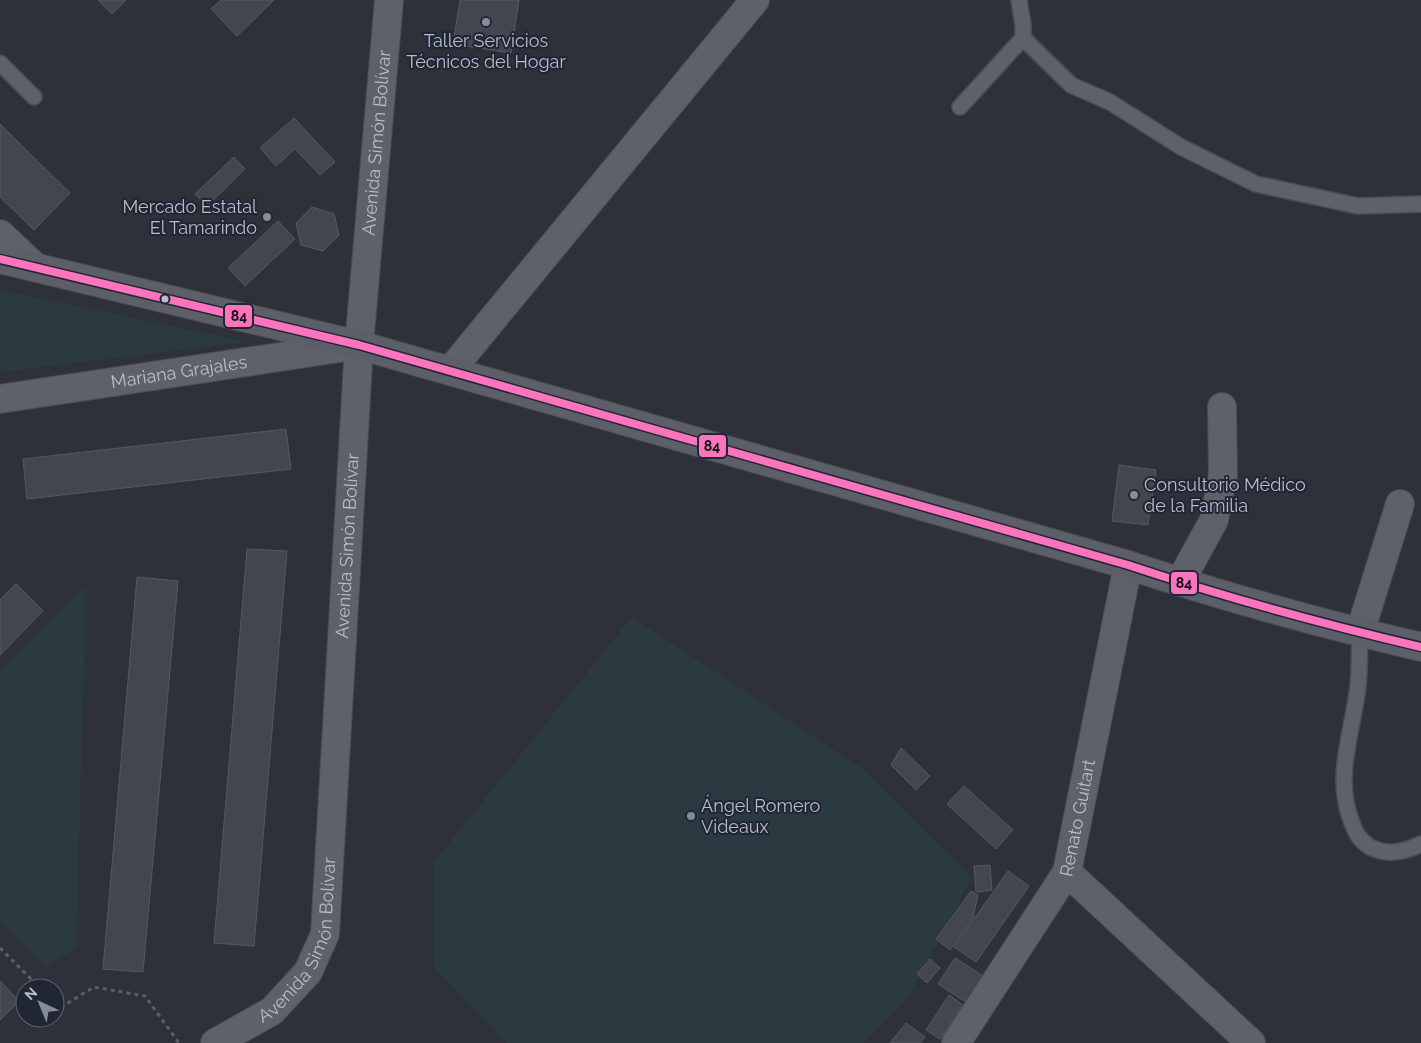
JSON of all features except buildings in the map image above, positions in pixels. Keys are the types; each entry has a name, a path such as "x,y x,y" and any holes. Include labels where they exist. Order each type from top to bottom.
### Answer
{"main road":[{"name":"Mariana Grajales","path":"0,259 359,345 1128,565 1180,582 1421,647"}],"street":[{"name":"Avenida Simón Bolívar","path":"215,1043 272,1011 308,972 325,934 359,345 389,0"},
{"path":"450,371 755,0"},
{"path":"0,234 34,266"},
{"name":"Mariana Grajales","path":"0,399 359,345"},
{"path":"1180,582 1214,520 1223,475 1222,407"},
{"path":"1360,632 1400,504"},
{"name":"Renato Guitart","path":"956,1043 1067,872 1128,565"},
{"path":"1067,872 1251,1043"}],"lane":[{"path":"960,107 1023,38 1019,0"},
{"path":"1023,38 1072,85 1110,102 1181,147 1256,184 1358,206 1421,204"},
{"path":"0,63 34,97"},
{"path":"1360,632 1358,685 1343,774 1345,805 1357,836 1365,844 1376,850 1398,852 1410,850 1421,844"}],"path":[{"path":"0,948 30,978"},
{"path":"65,1005 94,987 146,996 179,1043"}],"shaded area":[{"path":"0,290 248,342 0,372"},
{"path":"84,587 85,629 76,949 46,966 0,920 0,672"},
{"name":"Ángel Romero Videaux","path":"632,617 863,769 972,877 908,998 863,1043 507,1043 433,967 433,863"}],"transit line":[{"name":"84","path":"0,259 359,345 1128,565 1237,599 1421,647"}],"place":[{"name":"Taller Servicios Técnicos del Hogar","path":"486,22"},
{"name":"Mercado Estatal El Tamarindo","path":"267,217"},
{"name":"Consultorio Médico de la Familia","path":"1134,495"},
{"name":"Ángel Romero Videaux","path":"691,816"}]}
